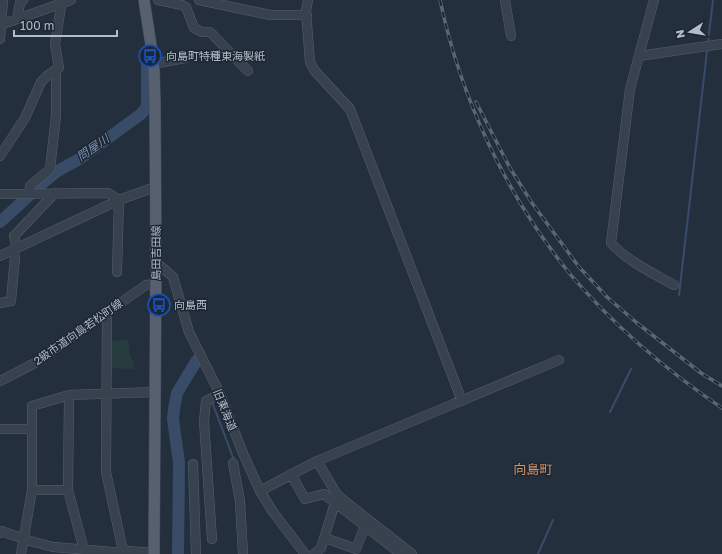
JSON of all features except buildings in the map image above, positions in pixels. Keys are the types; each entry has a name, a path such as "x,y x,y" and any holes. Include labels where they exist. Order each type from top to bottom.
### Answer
{"main road":[{"name":"島田吉田線","path":"144,0 154,64 155,103 156,284 154,553"}],"street":[{"path":"0,39 3,0"},
{"path":"17,19 20,3 23,0"},
{"path":"0,24 71,0"},
{"path":"158,0 186,7 194,28 202,32 210,32 248,71"},
{"path":"199,0 270,15 307,15"},
{"path":"308,0 307,15 310,62 314,70 350,109 462,401"},
{"path":"505,0 511,36"},
{"path":"654,0 630,89 611,243 616,249 636,263 674,285"},
{"path":"0,156 25,118 41,82 46,76 59,68 55,44 62,2"},
{"path":"639,56 722,44"},
{"path":"154,64 185,58"},
{"path":"29,194 30,186 50,169 56,116 56,70"},
{"path":"0,256 119,200 155,187"},
{"path":"0,194 108,192 119,200"},
{"path":"0,304 11,301 15,256 14,236 55,193"},
{"path":"117,272 119,200"},
{"name":"旧東海道","path":"156,262 173,277 189,332 220,394 242,451 260,491 273,512 305,554"},
{"name":"2級市道向島若松町線","path":"0,381 35,363 146,285 156,284"},
{"path":"107,312 106,472 123,551"},
{"path":"260,491 317,461 559,360"},
{"path":"20,554 32,490 32,406 69,395 155,392"},
{"path":"212,539 204,421 206,401 220,394"},
{"path":"69,395 68,490 84,550"},
{"path":"0,429 32,429"},
{"path":"317,461 336,493 342,499 412,554"},
{"path":"233,463 240,501 243,554"},
{"path":"193,464 196,554"},
{"path":"291,474 305,499 324,494 365,526 392,551 401,554"},
{"path":"32,490 68,490"},
{"path":"314,554 321,548 335,503"},
{"path":"195,510 210,509"},
{"path":"325,538 356,549 365,526"},
{"path":"0,532 53,547 113,552 123,551 154,553"}],"green space":[{"path":"128,339 130,356 134,363 133,369 112,368 112,341"}],"waterway":[{"path":"708,42 713,0"},
{"path":"679,295 707,51"},
{"name":"問屋川","path":"0,222 56,172 81,158 141,114 147,107 147,56"},
{"path":"178,554 179,463 173,419 177,393 197,360"},
{"path":"610,412 631,369"},
{"path":"212,402 234,460"},
{"path":"538,554 553,520"}],"railway":[{"path":"440,0 449,37 473,109 506,179 547,244 570,274 604,312 661,363 722,408"},
{"path":"476,102 510,168 532,203 579,267 607,297 637,323 701,373 722,386"}],"place":[{"name":"向島町特種東海製紙","path":"150,56"},
{"name":"向島西","path":"159,305"}],"district":[{"name":"向島町","path":"533,469"}]}
